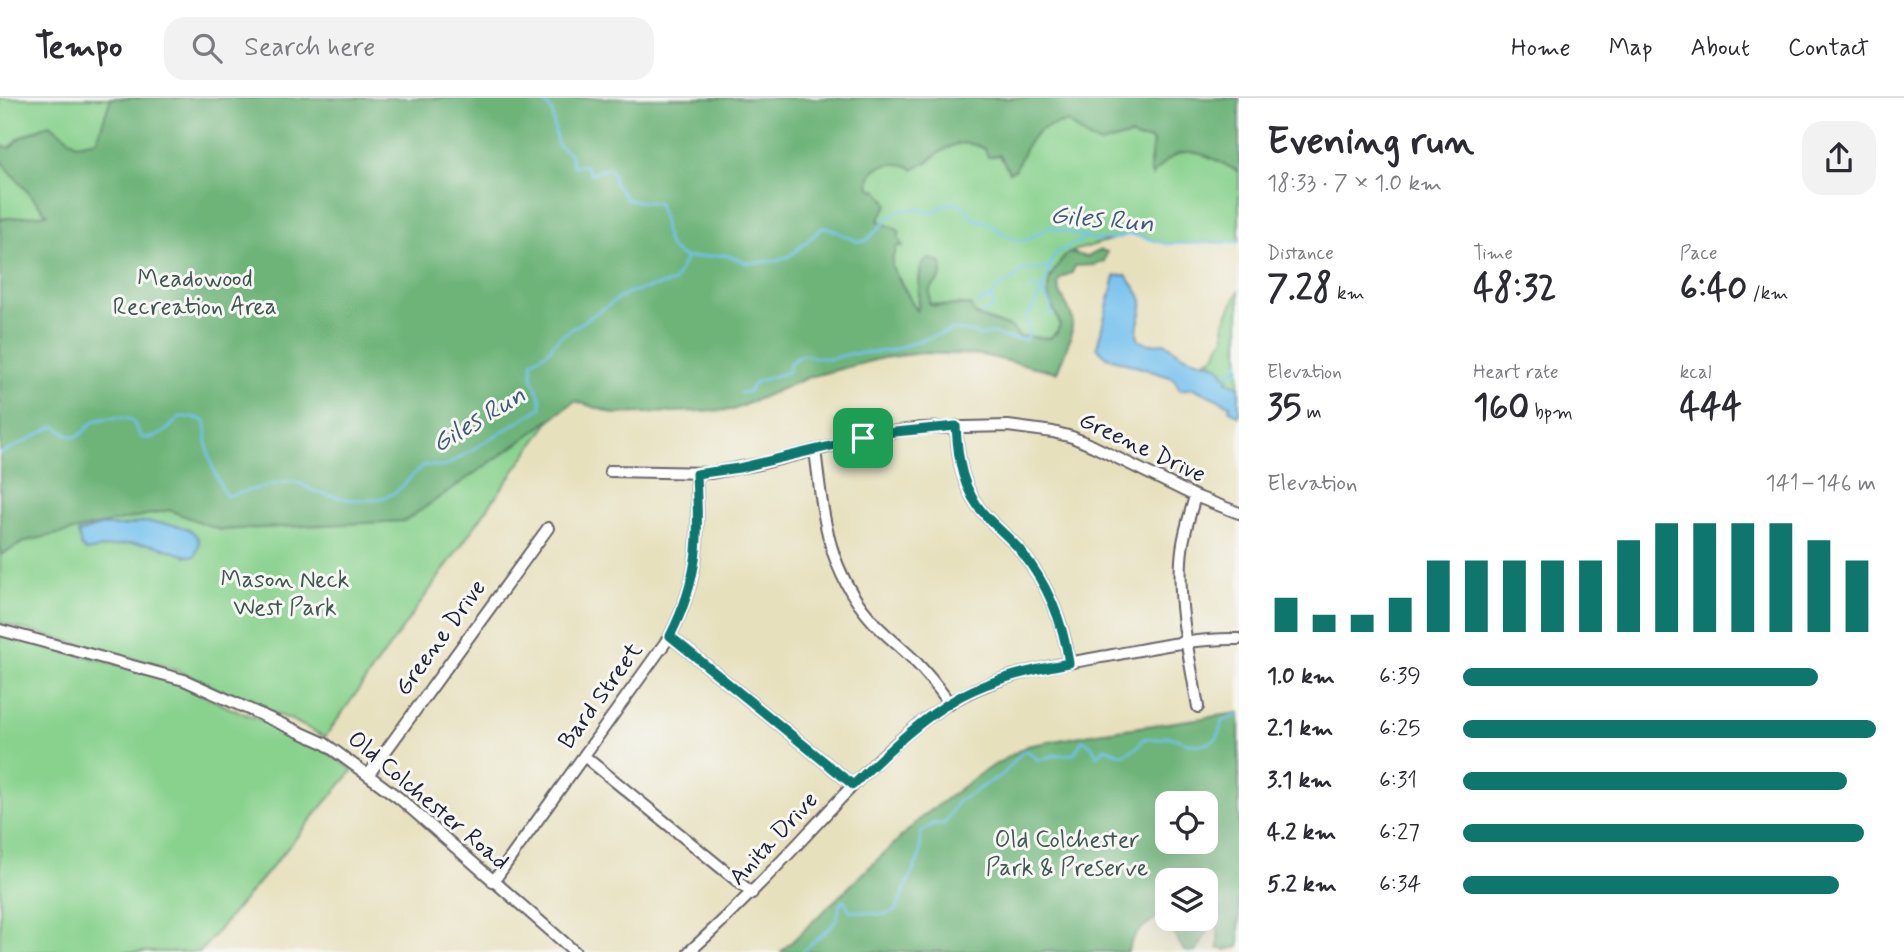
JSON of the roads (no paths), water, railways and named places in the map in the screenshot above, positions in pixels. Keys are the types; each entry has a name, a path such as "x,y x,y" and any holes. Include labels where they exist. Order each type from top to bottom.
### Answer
{"street":[{"name":"Greene Drive","path":"610,471 696,474 739,468 885,433 956,426 1008,426 1062,435 1093,446 1195,496 1239,513"},
{"path":"956,426 957,450 966,486 980,509 1019,548 1043,583 1060,620 1069,663"},
{"path":"815,450 825,529 842,578 869,617 924,670 950,704"},
{"name":"Bard Street","path":"493,882 670,636 682,612 696,562 696,474"},
{"path":"1195,496 1184,539 1181,564 1187,641 1198,708"},
{"name":"Greene Drive","path":"369,774 548,528"},
{"name":"Old Colchester Road","path":"0,629 184,680 324,743 369,774 426,821 575,952"},
{"path":"670,636 853,785"},
{"name":"Anita Drive","path":"689,952 752,893 853,785 902,740 950,704 998,680 1069,663 1187,641 1239,639"},
{"path":"584,757 752,893"}],"water":[{"path":"1126,275 1142,301 1137,330 1139,341 1150,344 1166,343 1188,357 1217,366 1225,376 1228,375 1227,382 1239,386 1239,416 1229,409 1230,405 1193,388 1180,390 1173,378 1106,357 1097,347 1115,276"},
{"path":"142,522 172,524 191,531 197,537 199,545 195,556 148,544 125,544 86,551 81,546 78,533 101,526"}],"waterway":[{"path":"540,98 552,111 557,144 570,154 573,166 585,165 590,174 609,168 614,176 613,181 627,200 657,203 667,242 686,258"},
{"name":"Giles Run","path":"0,454 55,426 74,437 96,421 123,418 132,420 141,437 153,438 163,433 180,417 193,417 205,421 210,457 226,496 294,482 338,497 354,500 378,499 400,489 425,465 444,467 541,408 541,400 532,377 532,362 546,353 561,336 627,293 674,282 686,258 725,255 748,263 778,261 791,255 822,228 829,228 856,241 866,241 890,217 902,210 920,209 932,212 953,202 964,206 974,219 988,223 1015,241 1026,240 1050,227 1097,240 1130,234 1167,244 1239,242"},
{"path":"740,393 748,392 756,382 788,372 790,363 801,355 829,359 850,354 889,351 952,330 972,332 980,336 995,333 1002,337 1025,340 1029,334 1026,318 1042,292 1053,258 1058,252 1086,238"},
{"path":"977,305 984,299 991,298 998,288 1013,280 1021,270 1048,267"},
{"path":"1029,287 1042,287"},
{"path":"1043,291 1051,306 1051,317"},
{"path":"981,315 992,308 991,298"},
{"path":"1236,370 1239,361"},
{"path":"1228,375 1234,370 1239,371"},
{"path":"803,952 834,923 842,901 845,901 850,912 884,914 896,910 920,855 921,833 934,823 945,823 957,802 1003,774 1023,751 1028,751 1038,760 1074,754 1083,740 1091,745 1097,756 1105,748 1123,755 1136,748 1145,738 1159,739 1168,736 1199,745 1217,738 1223,720 1239,715"}],"park label":[{"name":"Meadowood Recreation Area","path":"195,293"},
{"name":"Mason Neck West Park","path":"285,594"},
{"name":"Old Colchester Park & Preserve","path":"1067,854"}]}
